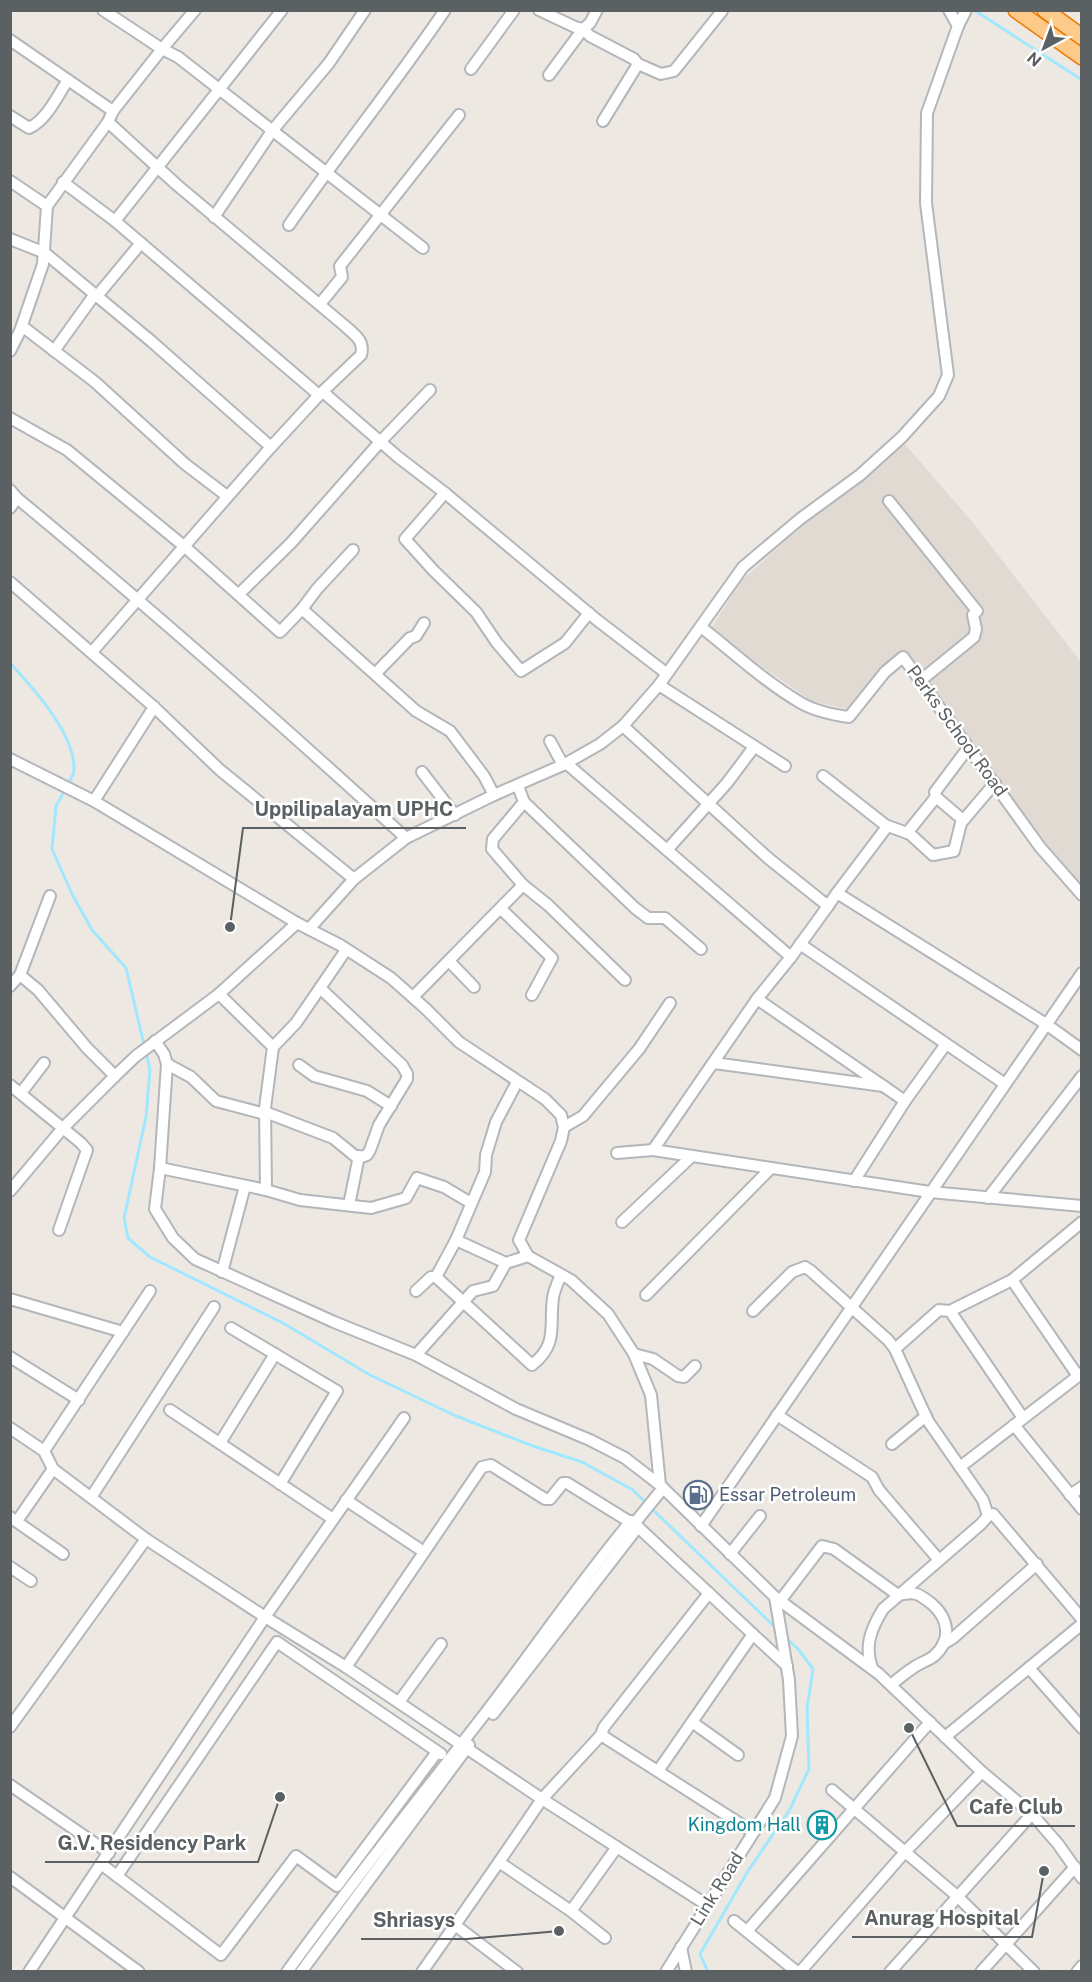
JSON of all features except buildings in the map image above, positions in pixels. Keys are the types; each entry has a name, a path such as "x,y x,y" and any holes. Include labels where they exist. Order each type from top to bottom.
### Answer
{"highway":[{"path":"1016,10 1082,57"},
{"path":"1045,10 1082,37"}],"street":[{"path":"103,10 178,57 423,248"},
{"path":"10,351 22,326 43,264 47,206 114,111 195,10"},
{"path":"115,221 282,10"},
{"path":"214,217 272,131 329,63 365,10"},
{"path":"289,225 445,10"},
{"path":"471,69 514,10"},
{"path":"539,10 583,29 590,36 634,59 638,64 661,74 674,71 722,11"},
{"path":"549,75 590,23 597,10"},
{"path":"949,10 958,26"},
{"path":"309,929 354,879 406,838 564,764 600,744 623,726 659,685 743,567 800,519 860,475 902,437 939,396 948,375 926,203 927,113 958,26 966,10"},
{"path":"10,39 114,111"},
{"path":"603,121 638,64"},
{"path":"10,116 29,128 34,126 41,121 68,80"},
{"path":"320,304 342,277 340,266 459,115"},
{"path":"92,652 271,447 321,393 361,355 363,350 361,340 157,168 108,122"},
{"path":"10,182 47,206"},
{"path":"63,182 115,221 380,442 666,673"},
{"path":"10,239 45,253 185,370 271,447"},
{"path":"54,351 96,295 141,243"},
{"path":"22,326 95,382 185,464 228,496"},
{"path":"239,594 291,543 380,442 430,390"},
{"path":"10,418 67,450 185,547 280,632 353,550"},
{"path":"445,493 405,539 476,612 497,643 521,671 565,642 589,613"},
{"path":"10,508 14,494 244,691 406,838"},
{"path":"889,501 977,611 973,615 976,629 974,637 920,681"},
{"path":"10,582 154,707 220,770 354,879"},
{"path":"302,609 416,711 450,731 484,776 494,795"},
{"path":"375,674 410,638 416,636 424,623"},
{"name":"Perks School Road","path":"701,627 802,704 832,715 849,717 885,672 903,657 1040,847 1082,895"},
{"path":"659,685 785,766"},
{"path":"94,801 154,707"},
{"path":"623,726 768,858 828,906"},
{"path":"550,741 564,764 791,957"},
{"path":"667,850 728,783 754,747"},
{"path":"907,833 936,797 935,792 968,748"},
{"path":"10,759 94,801 391,978 459,1042 545,1099 561,1115 564,1127 561,1141 519,1240 528,1256 571,1280 608,1314 634,1354 651,1395 661,1487 464,1746 301,1971"},
{"path":"422,772 455,815"},
{"path":"823,776 885,825 907,833 933,855 954,851 963,820 995,783"},
{"path":"518,786 524,802 635,908 648,918 665,918 701,949"},
{"path":"936,797 963,820"},
{"path":"524,802 493,839 492,849 523,885 548,905 625,980"},
{"path":"653,1150 758,999 886,828 885,825"},
{"path":"413,997 523,885"},
{"path":"837,893 1046,1024 1082,1050"},
{"path":"10,986 20,975 50,896"},
{"path":"501,909 552,958 532,995"},
{"path":"10,1191 63,1128 136,1056 219,994 297,923"},
{"path":"800,944 1005,1084"},
{"path":"266,1190 265,1113 273,1047 296,1023 346,950"},
{"path":"449,961 474,987"},
{"path":"701,1526 1082,973"},
{"path":"20,975 38,990 87,1048 115,1076"},
{"path":"167,1064 191,1077 216,1101 265,1113 333,1138 355,1156 367,1155 379,1125 407,1079 407,1074 402,1065 320,988"},
{"path":"219,994 273,1047"},
{"path":"758,999 905,1101"},
{"path":"564,1127 583,1116 639,1049 670,1004"},
{"path":"152,1043 164,1054 167,1064 155,1209 173,1238 195,1259 334,1322 416,1355 516,1409 590,1440 625,1458 661,1487 777,1603 872,1668 982,1772 1032,1814 1082,1878"},
{"path":"854,1181 905,1101 946,1044"},
{"path":"21,1093 44,1063"},
{"path":"714,1063 885,1087"},
{"path":"299,1065 314,1076 367,1091 391,1107"},
{"path":"988,1197 1082,1076"},
{"path":"436,1277 456,1240 485,1172 486,1155 496,1122 518,1082"},
{"path":"10,1085 87,1150 59,1230"},
{"path":"617,1153 653,1150 930,1192 1082,1206"},
{"path":"349,1205 359,1156"},
{"path":"622,1222 692,1156"},
{"path":"160,1168 245,1185 300,1200 371,1208 406,1198 417,1178 444,1187 471,1203"},
{"path":"646,1295 771,1168"},
{"path":"222,1272 245,1185"},
{"path":"895,1349 939,1310 950,1311 1012,1280 1082,1222"},
{"path":"456,1240 506,1263 528,1256"},
{"path":"416,1355 473,1291 494,1286 506,1263"},
{"path":"753,1311 792,1272 805,1267 888,1340 895,1349 926,1416 983,1500 988,1516"},
{"path":"436,1277 532,1365 552,1338 553,1295 561,1275"},
{"path":"416,1291 431,1277 436,1277"},
{"path":"960,1467 1080,1374 1012,1280"},
{"path":"44,1451 150,1291"},
{"path":"10,1299 123,1332"},
{"path":"92,1496 214,1307"},
{"path":"950,1311 1019,1421 1082,1509"},
{"path":"231,1328 337,1391 280,1484"},
{"path":"220,1443 275,1354"},
{"path":"634,1354 654,1359 678,1376 684,1377 695,1366"},
{"path":"10,1357 79,1400"},
{"path":"170,1410 333,1519"},
{"path":"777,1415 872,1477 879,1490 939,1560"},
{"path":"892,1444 926,1416"},
{"path":"29,1971 265,1617 404,1418"},
{"path":"10,1428 44,1451 53,1468 146,1539 346,1667 542,1799 707,1905"},
{"path":"346,1667 484,1466 494,1466 545,1499 550,1499 563,1483 567,1483 634,1524 787,1666"},
{"path":"53,1468 14,1519 63,1554"},
{"path":"1070,1495 1082,1487"},
{"path":"346,1500 418,1548"},
{"path":"872,1668 868,1645 873,1626 883,1609 993,1514 1082,1619"},
{"path":"730,1554 759,1516"},
{"path":"10,1727 146,1539"},
{"path":"777,1603 822,1546 834,1549 898,1595 912,1592 922,1596 945,1619 947,1631 944,1644"},
{"path":"891,1685 914,1667 933,1657 944,1644 1037,1564"},
{"path":"10,1567 31,1581"},
{"path":"422,1971 542,1799 601,1735 604,1727 709,1593"},
{"name":"Link Road","path":"666,1971 775,1798 792,1736 787,1666 777,1603"},
{"path":"945,1737 1082,1624"},
{"path":"658,1771 753,1634"},
{"path":"117,1876 278,1642 449,1759"},
{"path":"399,1702 441,1644"},
{"path":"1029,1668 1082,1728"},
{"path":"692,1722 738,1755"},
{"path":"748,1930 930,1722"},
{"path":"601,1735 753,1832"},
{"path":"287,1971 368,1861 449,1759 464,1746"},
{"path":"101,1864 221,1955 296,1856 337,1886 437,1752"},
{"path":"734,1921 798,1971 905,1852 982,1772"},
{"path":"10,1785 109,1853"},
{"path":"832,1790 957,1896 1034,1971"},
{"path":"890,1971 1032,1814"},
{"path":"571,1911 616,1847"},
{"path":"500,1862 571,1911 605,1938"},
{"path":"981,1971 1075,1867"},
{"path":"10,1877 140,1971"},
{"path":"455,1925 517,1971"},
{"path":"681,1947 686,1971"},
{"path":"1077,1971 1082,1966"}],"shaded area":[{"path":"905,444 974,524 1081,662 1081,889 972,745 906,650 881,667 851,709 813,702 747,656 712,627 742,580 800,528"}],"waterway":[{"path":"974,10 1082,80"},
{"path":"10,663 52,713 61,728 73,757 74,771 68,784"},
{"path":"65,790 56,806 52,849 72,894 92,930 126,968 150,1070 146,1117 124,1218 128,1238 150,1257 283,1323 370,1375 456,1416 582,1462 633,1490 646,1503"},
{"path":"651,1508 776,1628"},
{"path":"708,1972 700,1954 748,1871 789,1811 809,1769 807,1708 813,1669 798,1649 785,1637"}],"place":[{"name":"Uppilipalayam UPHC","path":"230,927"},
{"name":"Essar Petroleum","path":"698,1495"},
{"name":"Cafe Club","path":"909,1728"},
{"name":"G.V. Residency Park","path":"280,1797"},
{"name":"Kingdom Hall","path":"822,1825"},
{"name":"Anurag Hospital","path":"1044,1871"},
{"name":"Shriasys","path":"559,1931"}]}
